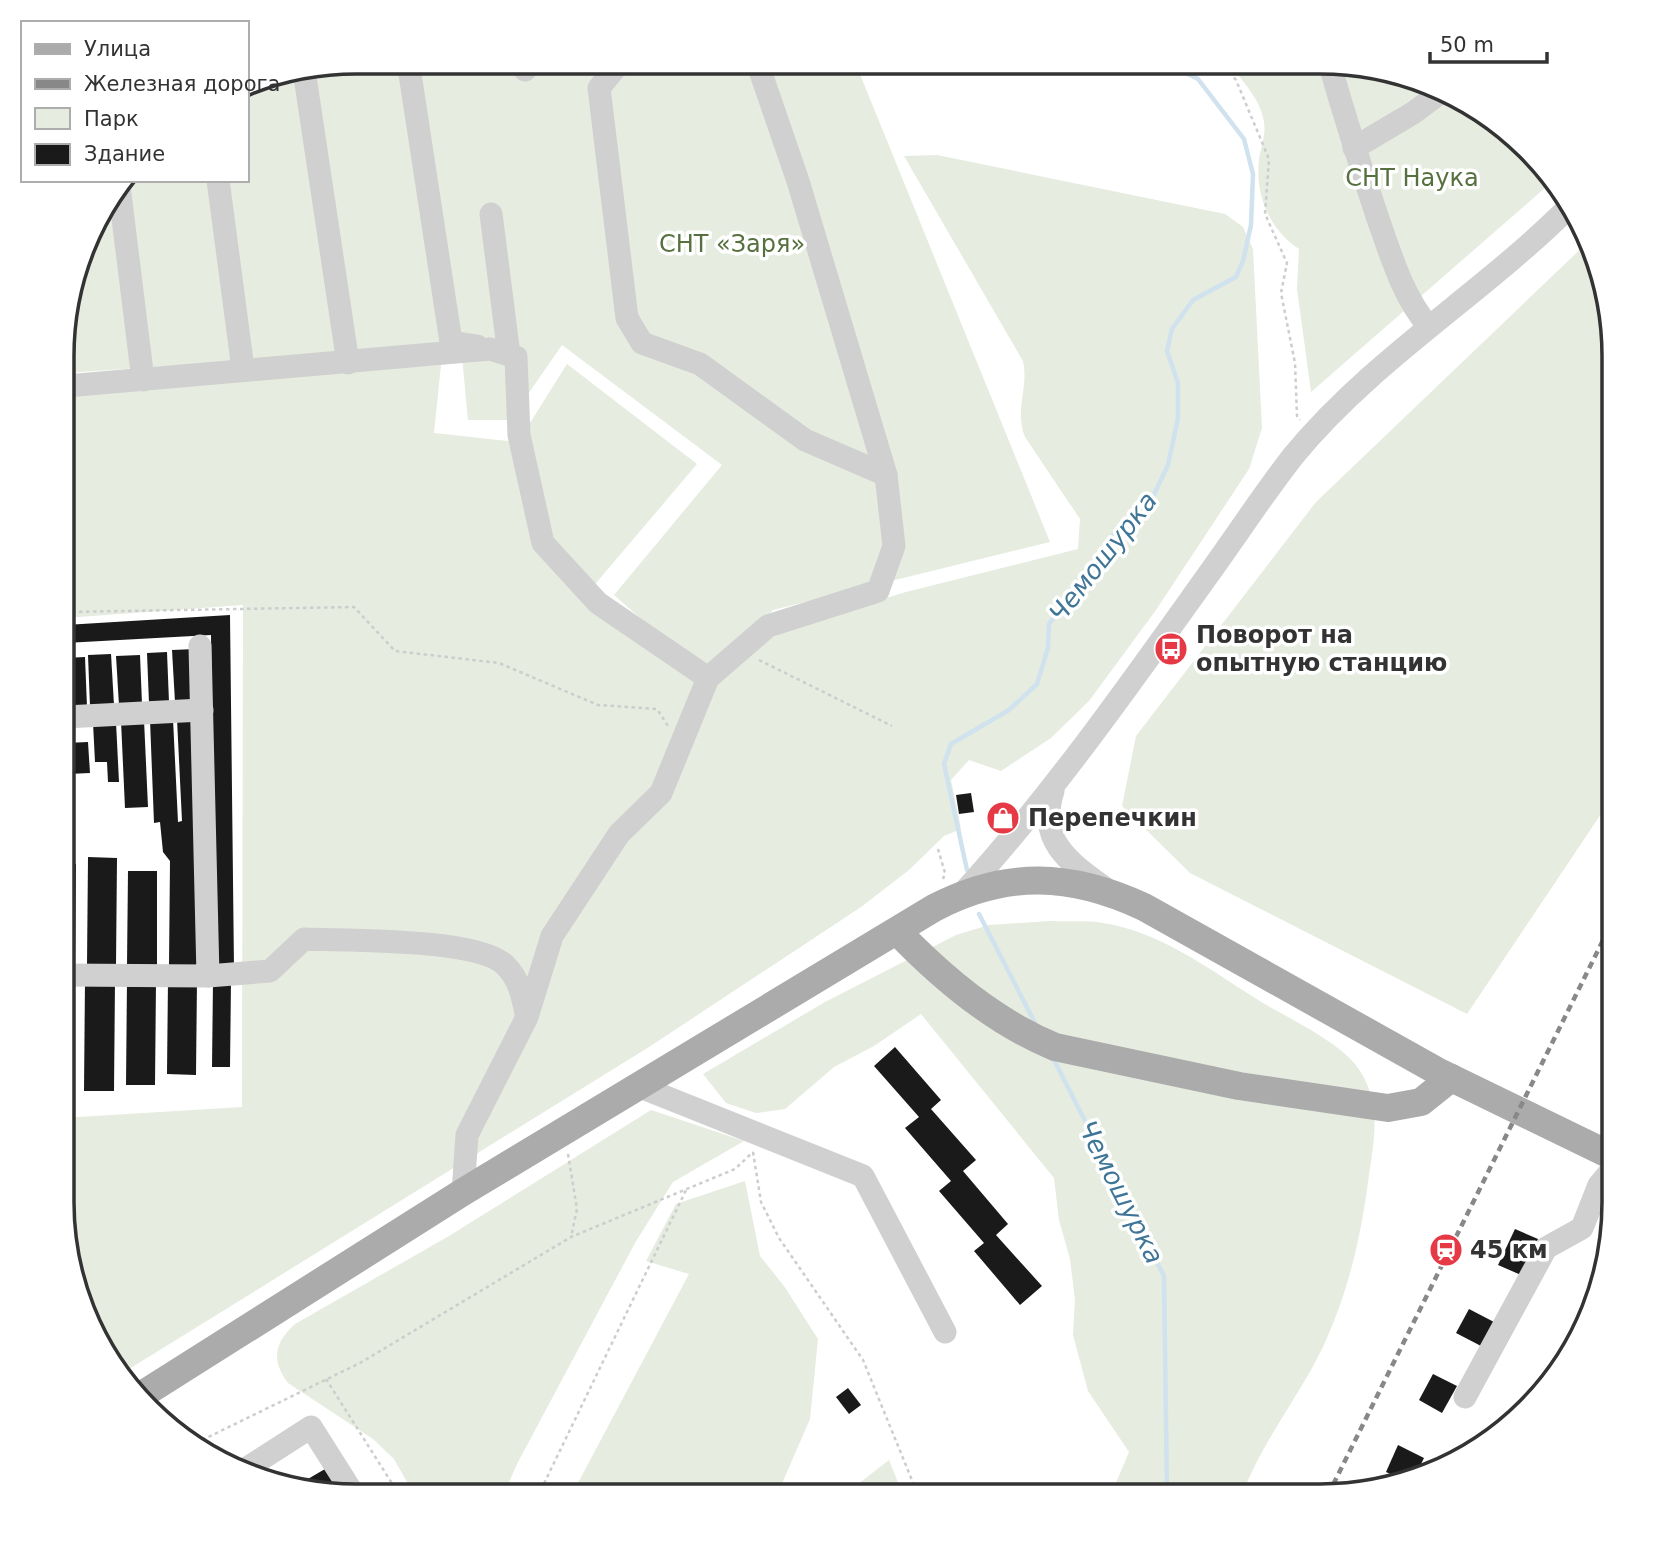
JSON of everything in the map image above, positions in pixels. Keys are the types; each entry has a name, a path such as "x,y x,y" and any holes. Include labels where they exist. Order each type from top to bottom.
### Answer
{"main road":[{"path":"147,1392 463,1192 897,931 951,891 1027,879 1063,880 1109,891 1143,907 1451,1078 1602,1151"},
{"path":"897,931 933,969 1044,1042 1239,1086 1388,1108 1421,1102 1451,1078"}],"street":[{"path":"410,74 451,342 516,358 519,435 543,542 598,603 708,678"},
{"path":"610,74 599,88 628,318 642,343 700,364 804,440 886,474"},
{"path":"463,1192 467,1135 527,1017 552,936 619,834 661,793 708,678 768,626 878,591 894,546 886,474 799,181 761,74"},
{"path":"1332,74 1354,148 1399,279 1416,311 1429,327"},
{"path":"305,78 348,363"},
{"path":"1354,148 1433,98"},
{"path":"218,182 243,369"},
{"path":"121,199 143,380"},
{"path":"951,891 1055,784 1295,454 1343,404 1563,213"},
{"path":"491,214 500,352"},
{"path":"74,385 243,369 500,352"},
{"path":"200,646 208,976"},
{"path":"74,717 202,710"},
{"path":"1055,784 1048,821 1053,839 1079,869 1109,891"},
{"path":"74,975 208,976 270,971 304,939 466,947 503,963 520,985 527,1017"},
{"path":"638,1086 754,1143 863,1176 945,1332"},
{"path":"1465,1397 1546,1248 1582,1228 1602,1181"},
{"path":"253,1464 310,1427 347,1484"}],"path":[{"path":"1231,74 1236,80 1269,159 1265,214 1287,263 1281,293 1295,363 1297,416 1314,434"},
{"path":"74,612 354,607 395,651 499,663 598,705 657,709 681,745"},
{"path":"741,650 892,726"},
{"path":"938,849 951,891"},
{"path":"204,1439 360,1363 571,1237 735,1169 754,1143"},
{"path":"754,1143 761,1202 779,1238 863,1360 892,1424 914,1484"},
{"path":"544,1484 687,1188"},
{"path":"326,1379 392,1484"}],"green space":[{"name":"СНТ «Заря»","path":"337,74 860,74 1050,542 773,610 708,678 614,595 722,465 562,345 510,420 468,420 461,346 74,372 74,337 83,283 95,248 121,199 134,182 248,182 248,95 265,88 300,79"},
{"name":"СНТ Наука","path":"1237,74 1338,74 1375,79 1410,88 1460,111 1491,132 1519,156 1546,187 1311,392 1297,289 1299,249 1272,221 1262,198 1258,173 1264,122 1259,105"},
{"path":"937,155 1225,214 1243,227 1253,249 1262,428 1249,469 1156,610 1089,701 1051,738 1001,771 969,760 951,780 961,829 944,836 909,870 861,907 649,1047 129,1369 111,1342 95,1309 79,1257 74,1220 74,1117 242,1107 243,605 74,617 74,386 441,365 434,433 518,442 567,364 697,464 585,596 705,687 780,630 906,592 1078,549 1080,519 1025,437 1022,427 1023,361 904,156"},
{"path":"1580,249 1596,300 1602,356 1602,812 1467,1014 1190,873 1122,806 1136,736 1316,502"},
{"path":"1084,921 1103,923 1146,935 1206,966 1263,1003 1312,1030 1346,1055 1364,1077 1373,1104 1373,1146 1362,1220 1347,1284 1323,1347 1247,1484 1116,1484 1129,1452 1088,1391 1073,1335 1075,1300 1070,1259 1059,1220 1054,1178 921,1014 874,1046 834,1067 785,1109 756,1113 726,1103 703,1074 825,1002 956,935 989,925"},
{"path":"651,1110 744,1141 673,1182 635,1243 508,1484 408,1484 394,1459 373,1439 288,1383 277,1359 279,1345 295,1324 449,1236"},
{"path":"745,1181 760,1256 784,1286 818,1339 810,1419 782,1484 577,1484 689,1274 646,1261 676,1204"},
{"path":"889,1460 899,1484 858,1484"}],"building":[{"path":"230,615 234,968 215,968 211,635 74,643 74,624"},
{"path":"195,649 197,701 175,702 172,650"},
{"path":"167,652 169,702 149,703 147,653"},
{"path":"111,654 114,705 90,706 88,655"},
{"path":"140,655 142,704 119,705 116,656"},
{"path":"85,657 87,707 74,708 74,658"},
{"path":"198,718 198,966 169,965 170,861 163,852 160,822 154,823 150,720 173,719 178,822 182,821 177,719"},
{"path":"144,720 148,807 125,808 121,721"},
{"path":"116,722 119,782 108,782 107,762 95,762 93,723"},
{"path":"88,742 90,773 74,774 74,743"},
{"path":"971,793 974,812 959,814 956,795"},
{"name":"Перепечкин","path":"1002,807 1015,817 1004,831 991,820"},
{"path":"88,857 117,858 116,965 87,965"},
{"path":"74,864 76,864 75,965"},
{"path":"128,871 157,871 157,965 127,965"},
{"path":"74,980 75,980 74,1106"},
{"path":"85,980 115,980 114,1091 84,1091"},
{"path":"127,980 156,981 155,1085 126,1085"},
{"path":"168,980 197,980 196,1075 167,1074"},
{"path":"213,981 231,981 230,1067 212,1067"},
{"path":"895,1047 941,1100 931,1109 976,1160 963,1171 1008,1224 996,1235 1042,1286 1020,1305 974,1251 984,1243 939,1191 951,1181 905,1128 919,1117 874,1066"},
{"path":"1515,1229 1538,1239 1521,1275 1498,1265"},
{"path":"1469,1309 1494,1322 1481,1346 1456,1333"},
{"path":"1433,1374 1457,1386 1442,1413 1419,1400"},
{"path":"848,1388 861,1405 849,1414 836,1397"},
{"path":"1398,1445 1424,1458 1421,1465 1410,1469 1391,1474 1386,1472"},
{"path":"325,1469 334,1483 319,1481 308,1479"}],"waterway":[{"name":"Чемошурка","path":"967,870 944,764 951,744 1009,710 1037,684 1048,648 1049,624 1112,536 1149,505 1168,465 1178,418 1178,383 1167,351 1172,329 1193,300 1236,277 1243,261 1251,225 1253,174 1244,139 1198,79 1188,74"},
{"name":"Чемошурка","path":"979,914 1036,1025"},
{"name":"Чемошурка","path":"1053,1058 1164,1276 1167,1484"}],"railway":[{"path":"1334,1483 1602,942"}],"place":[{"name":"Поворот на опытную станцию","path":"1171,649"},
{"name":"Перепечкин","path":"1003,818"},
{"name":"45 км","path":"1446,1250"}]}
